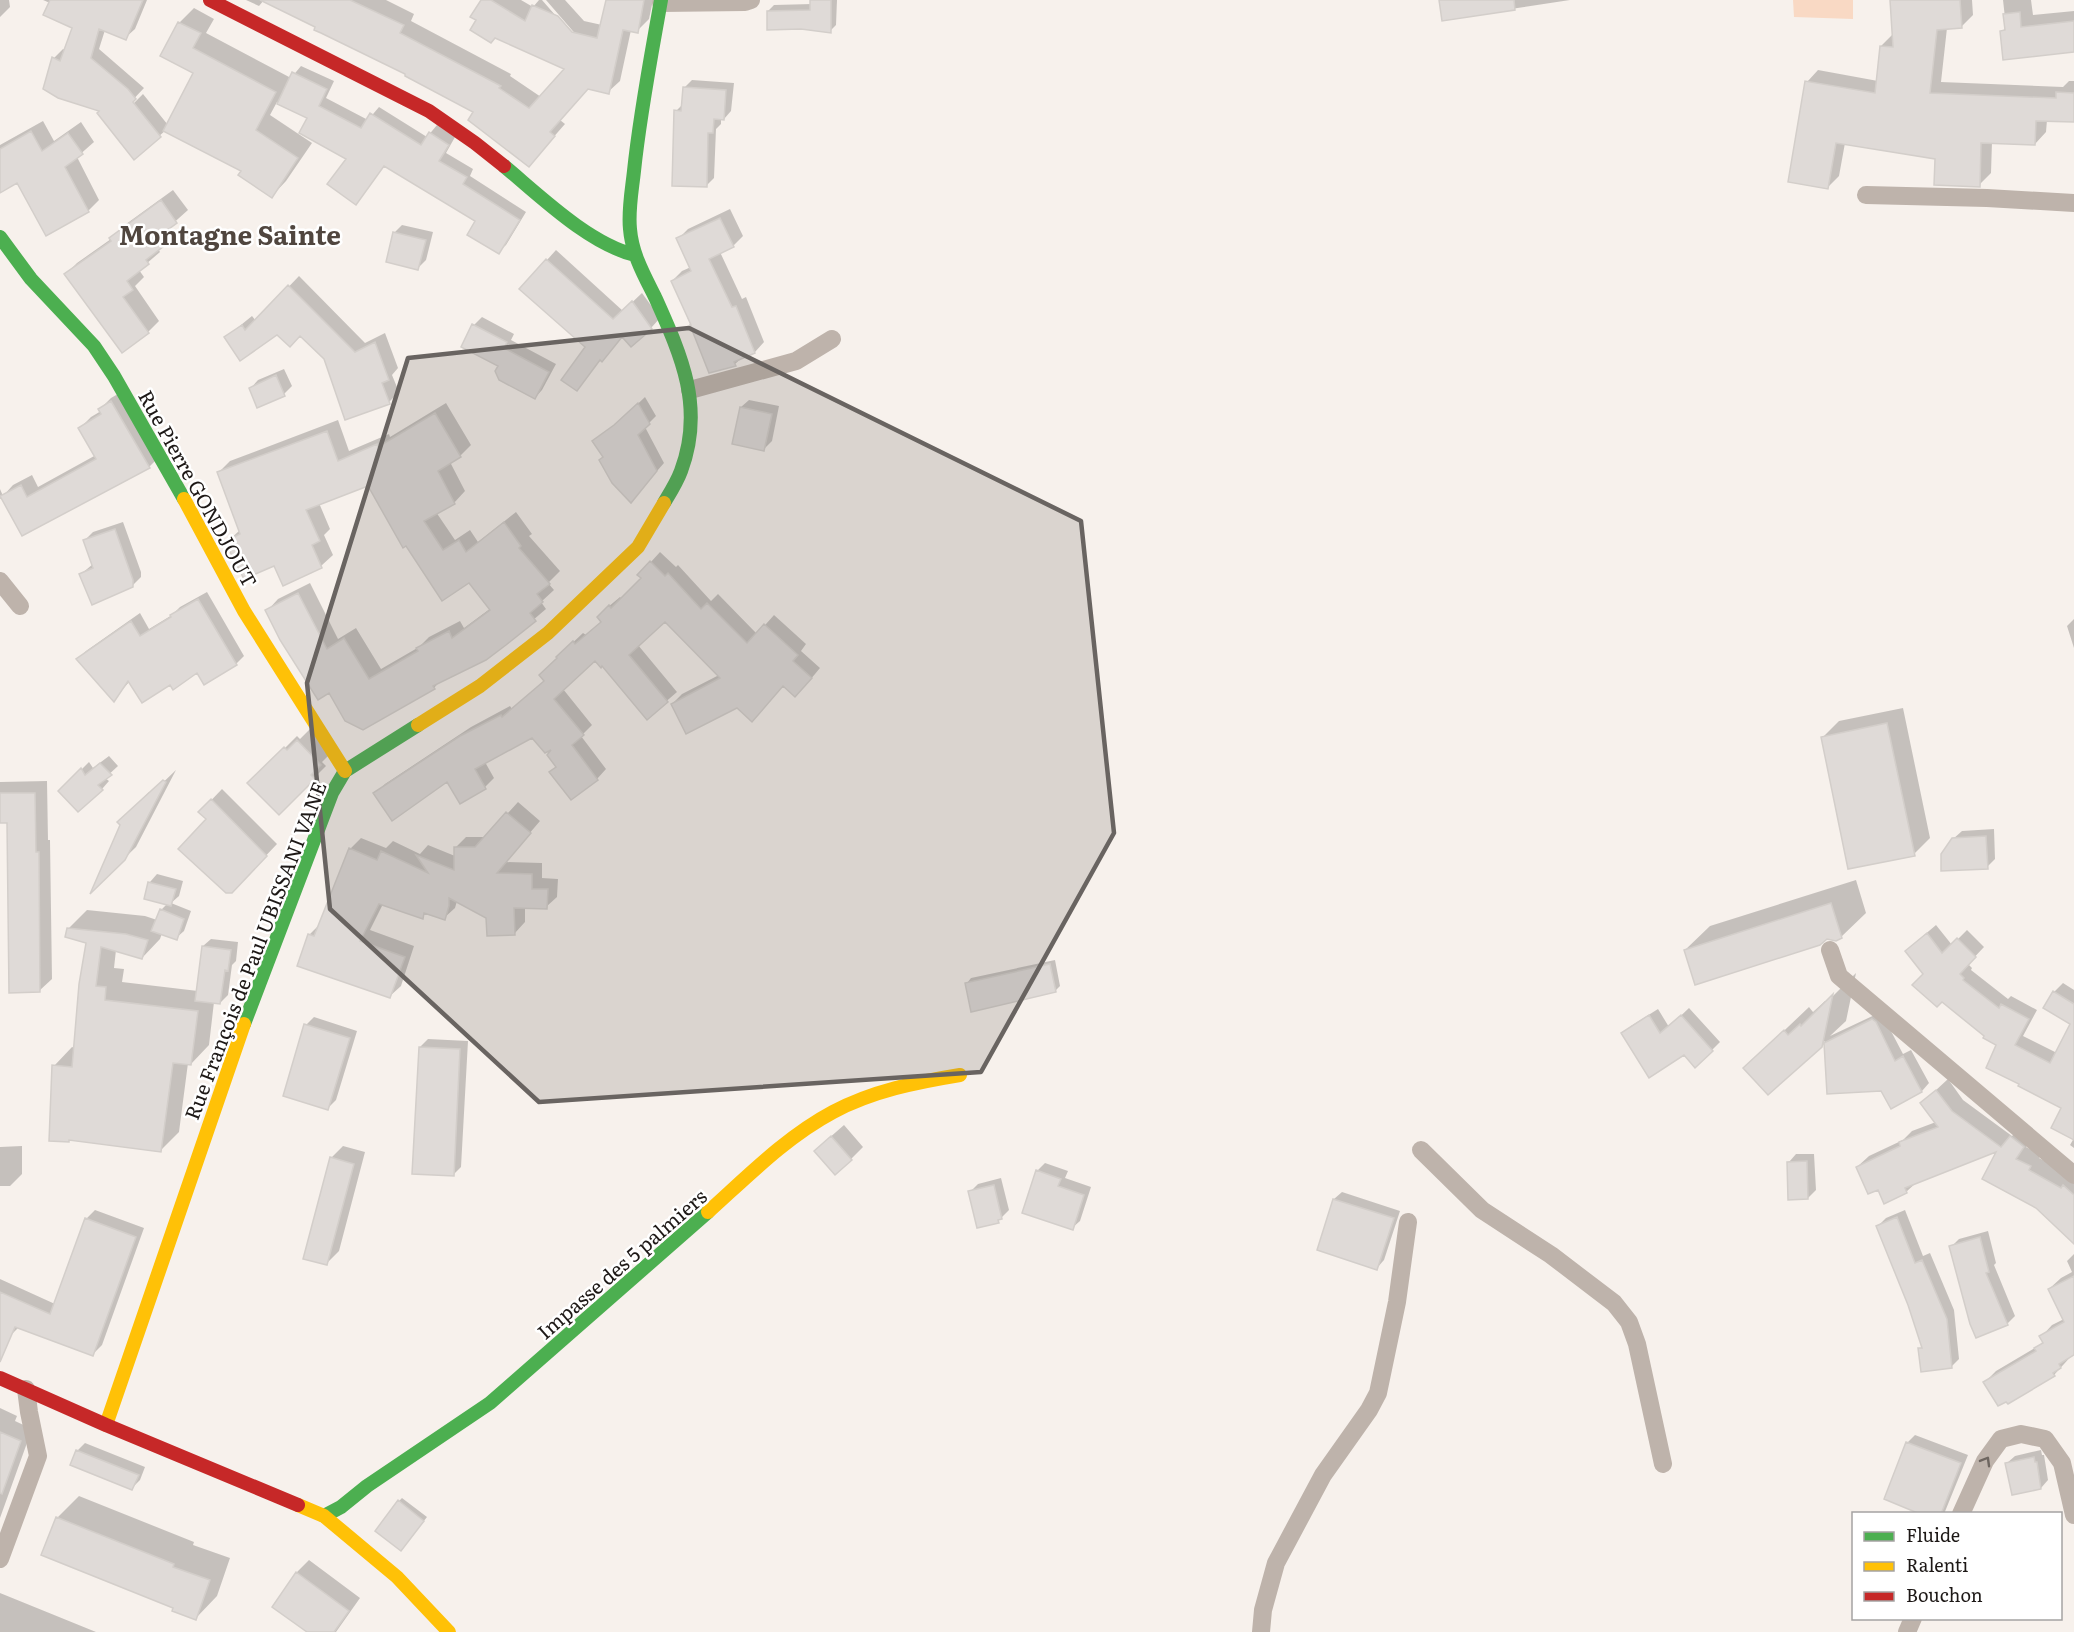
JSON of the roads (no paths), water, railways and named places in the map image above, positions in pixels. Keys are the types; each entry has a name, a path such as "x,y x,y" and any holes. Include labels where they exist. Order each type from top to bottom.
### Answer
{"street":[{"path":"210,0 429,111 475,143 579,227 623,252 636,255"},
{"path":"661,1 745,2 751,0"},
{"name":"Rue François de Paul UBISSANI VANE","path":"106,1425 244,1024 332,794 345,771 498,675 585,599 638,547 655,521 681,472 686,456 692,413 690,390 672,335 636,255 630,232 630,195 637,139 661,1"},
{"path":"1866,195 2074,203"},
{"name":"Rue Pierre GONDJOUT","path":"0,237 31,279 94,346 114,376 175,482 244,611 345,771"},
{"path":"690,390 796,361 832,339"},
{"path":"0,581 20,606"},
{"path":"1830,950 1839,976 2074,1175"},
{"name":"Impasse des 5 palmiers","path":"324,1516 341,1507 367,1485 490,1403 771,1156 812,1125 860,1100 894,1089 960,1075"},
{"path":"1421,1150 1482,1210 1551,1255 1614,1303 1629,1322 1638,1344 1663,1464"},
{"path":"1261,1632 1267,1591 1276,1563 1300,1514 1323,1475 1369,1410 1378,1393 1397,1302 1408,1222"},
{"path":"0,1378 324,1516 397,1577 449,1632"},
{"path":"0,1559 38,1456 26,1389"},
{"path":"1962,1512 1985,1461 2001,1439 2021,1434 2045,1439 2062,1463 2074,1515"}],"district":[{"name":"Montagne Sainte","path":"230,233"}]}
